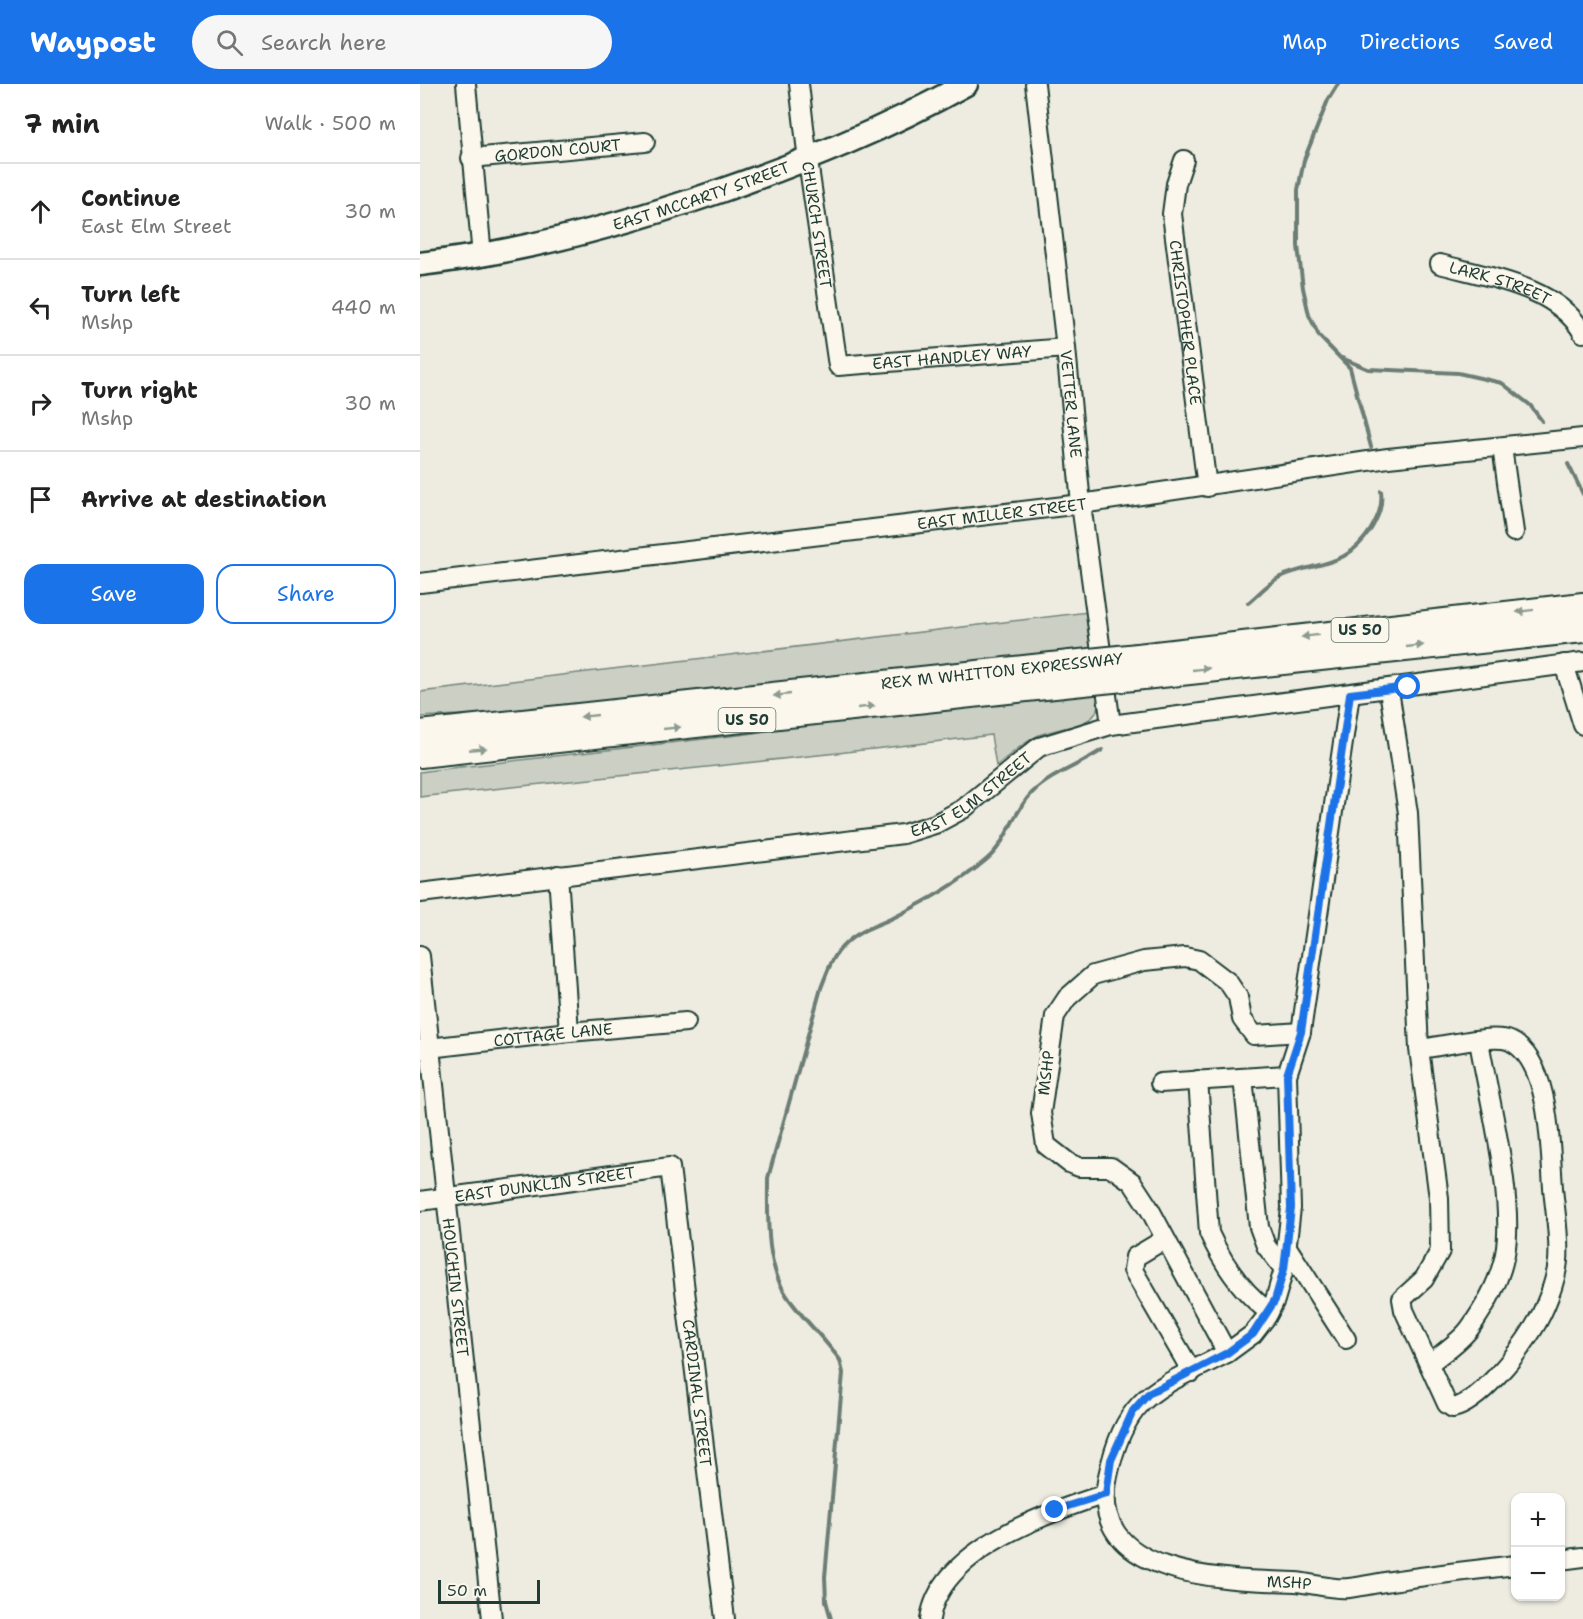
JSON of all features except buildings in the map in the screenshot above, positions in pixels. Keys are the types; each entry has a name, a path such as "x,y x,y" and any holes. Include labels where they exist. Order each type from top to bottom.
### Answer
{"highway":[{"name":"REX M WHITTON EXPRESSWAY","path":"1140,666 1583,606"},
{"name":"REX M WHITTON EXPRESSWAY","path":"420,734 1140,666 1583,629"},
{"name":"REX M WHITTON EXPRESSWAY","path":"420,754 1072,673"}],"main road":[{"name":"EAST MCCARTY STREET","path":"420,264 482,256 638,220 808,161 853,142 966,84"}],"street":[{"path":"466,84 471,158 482,256"},
{"name":"CHURCH STREET","path":"800,84 808,161 838,366"},
{"name":"VETTER LANE","path":"1035,84 1066,348 1081,504 1111,725"},
{"name":"GORDON COURT","path":"471,158 645,142"},
{"name":"CHRISTOPHER PLACE","path":"1184,160 1176,184 1172,214 1207,487"},
{"name":"LARK STREET","path":"1440,264 1529,288 1576,321 1583,333"},
{"name":"EAST HANDLEY WAY","path":"838,366 1066,348"},
{"name":"EAST MILLER STREET","path":"420,583 1081,504 1207,487 1388,458 1583,438"},
{"path":"1502,447 1514,532"},
{"name":"EAST ELM STREET","path":"420,893 903,834 935,824 963,809 1039,747 1111,725 1389,690 1583,662"},
{"path":"1564,664 1583,725"},
{"path":"1389,690 1408,813 1419,1049 1439,1198 1440,1251 1424,1279 1402,1299 1404,1310 1447,1404 1453,1408 1464,1406 1484,1389 1533,1329 1558,1262 1551,1140 1543,1092 1527,1056 1519,1047 1507,1040 1479,1041 1419,1049"},
{"name":"MSHP","path":"1350,694 1301,1032 1287,1075 1291,1208 1284,1269 1269,1312 1253,1334 1227,1353 1148,1394 1133,1411 1111,1460 1106,1494 1109,1518 1116,1535 1148,1559 1181,1571 1346,1589 1511,1566"},
{"path":"558,875 569,1032"},
{"name":"HOUCHIN STREET","path":"420,956 425,1049 445,1199 492,1619"},
{"name":"MSHP","path":"1227,1353 1140,1193 1119,1171 1111,1167 1079,1167 1069,1163 1046,1145 1041,1113 1052,1029 1055,1016 1062,1004 1092,975 1144,961 1185,957 1199,960 1228,982 1238,997 1242,1019 1254,1035 1301,1032"},
{"name":"COTTAGE LANE","path":"425,1049 569,1032 686,1022"},
{"path":"1429,1364 1469,1330 1491,1293 1504,1256 1508,1229 1503,1181 1479,1041"},
{"path":"1160,1083 1287,1075"},
{"path":"1243,1078 1259,1227 1266,1246 1284,1269"},
{"path":"1198,1080 1209,1233 1218,1253 1239,1284 1250,1298 1269,1312"},
{"name":"EAST DUNKLIN STREET","path":"420,1201 670,1167"},
{"name":"CARDINAL STREET","path":"670,1167 725,1619"},
{"path":"1165,1239 1135,1257 1133,1270 1192,1372"},
{"path":"1287,1248 1346,1339"},
{"path":"930,1619 942,1584 958,1567 1009,1532 1055,1510 1106,1494"},
{"path":"1565,1559 1583,1557"}],"shaded area":[{"path":"1088,612 1091,650 515,712 420,717 420,692"},
{"path":"1097,690 1097,708 1091,718 1085,722 1039,735 1022,745 996,766 991,735 420,797 420,772 747,734 847,718"}],"waterway":[{"path":"1338,84 1328,100 1304,160 1298,190 1298,246 1309,315 1319,336 1350,368 1371,447"},
{"path":"1342,358 1368,369 1458,373 1502,383 1530,405 1542,421"},
{"path":"1568,464 1583,494"},
{"path":"1248,603 1280,577 1341,558 1351,551 1361,542 1376,520 1381,506 1381,491"},
{"path":"831,1619 826,1601 825,1577 843,1373 840,1360 793,1304 780,1283 771,1254 768,1208 768,1178 821,988 833,959 851,939 932,897 976,868 1000,845 1019,809 1032,793 1048,780 1102,750"}],"route":[{"path":"1055,1510 1106,1494 1105,1487 1111,1460 1133,1411 1148,1394 1227,1353 1253,1334 1267,1316 1275,1300 1284,1269 1291,1208 1287,1075 1301,1032 1350,694 1408,687"}]}
